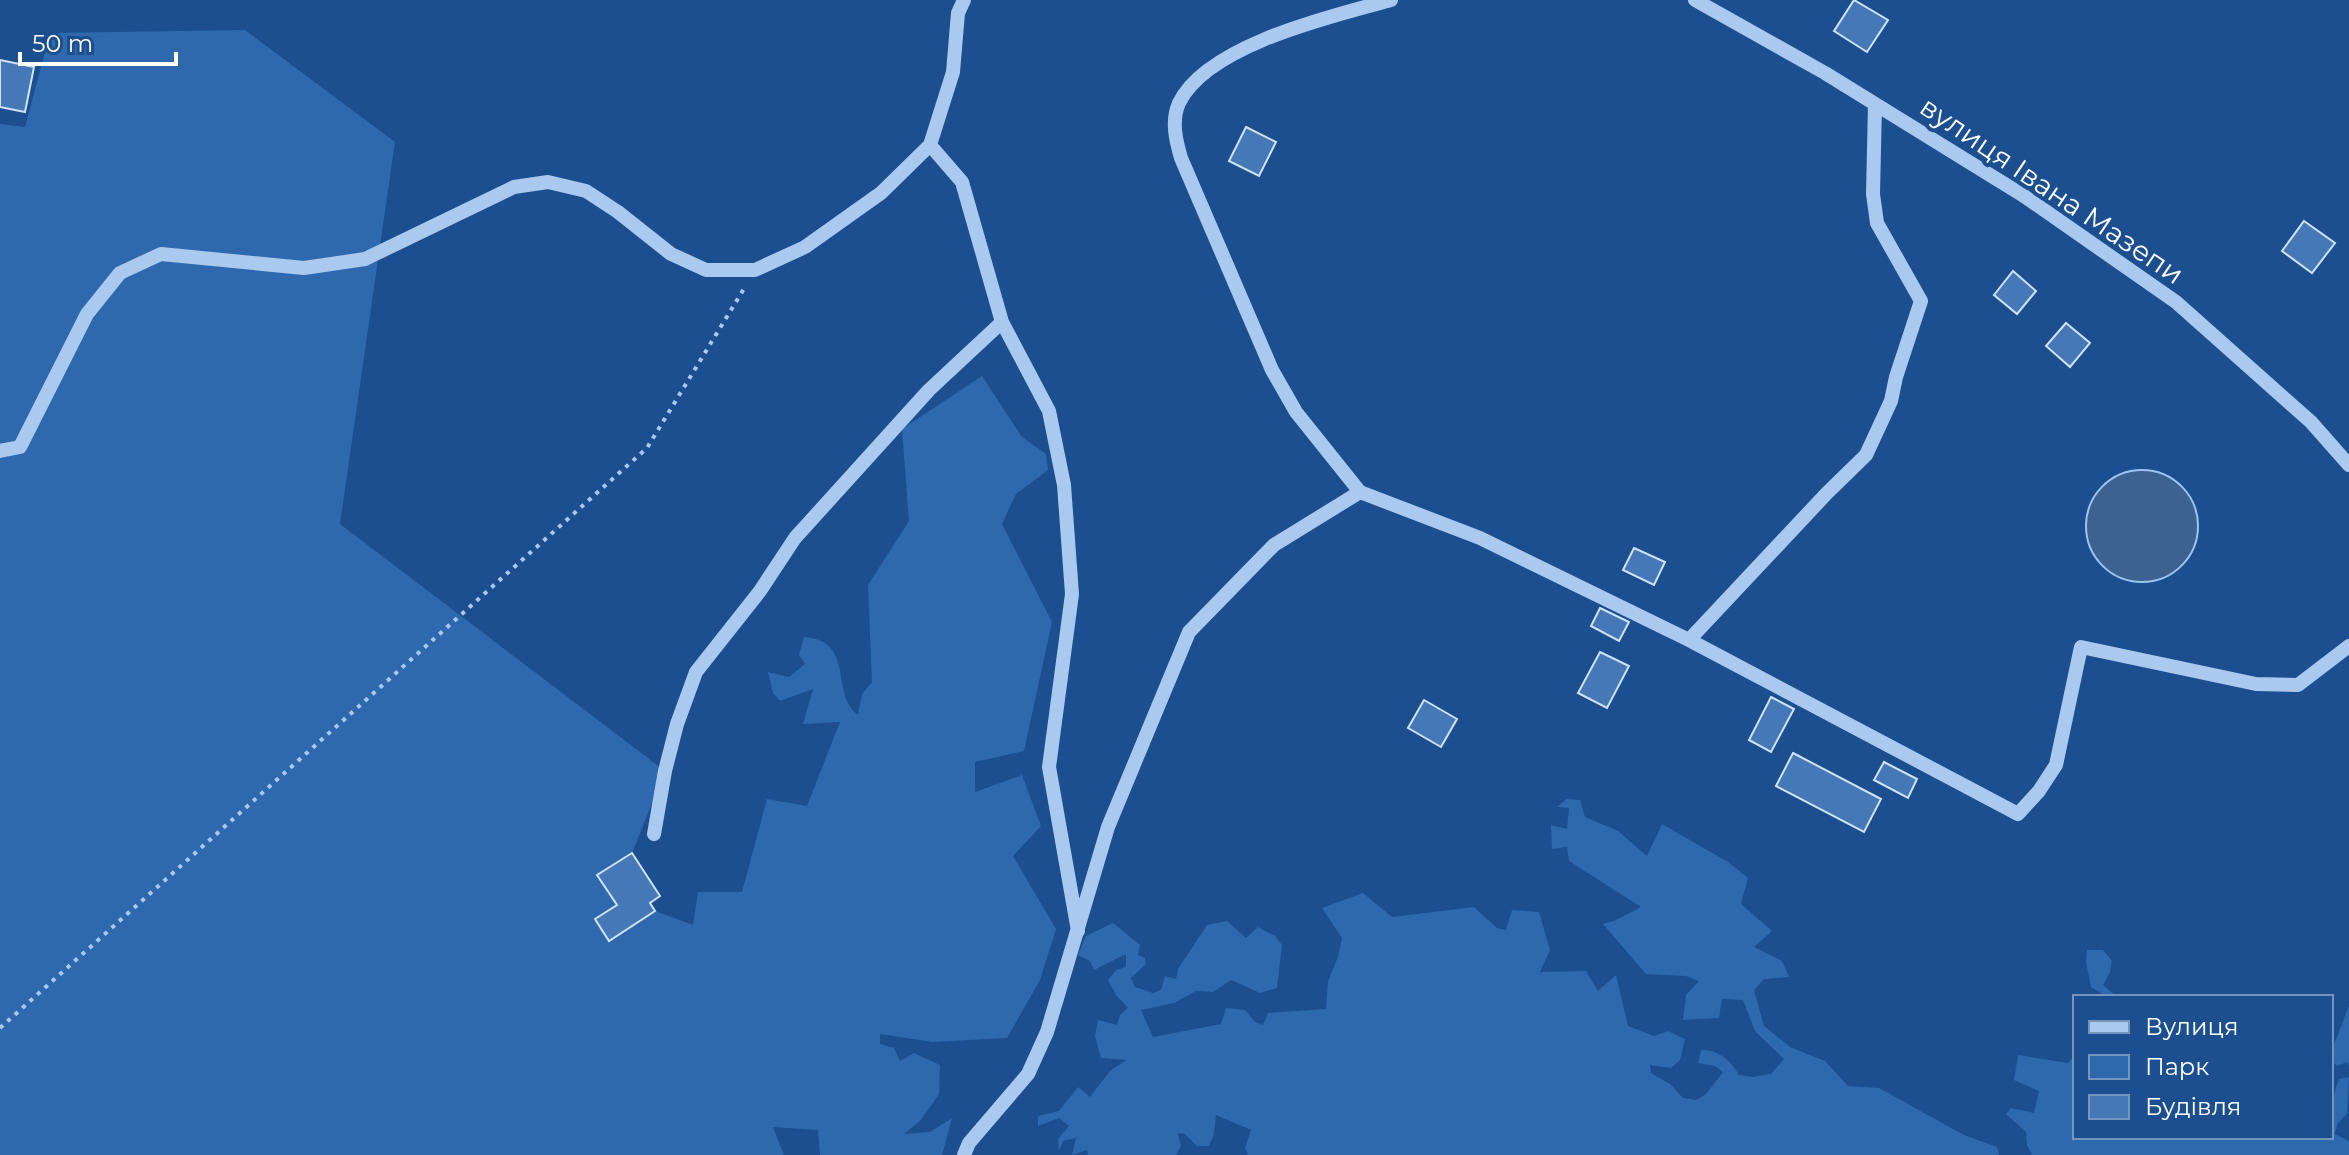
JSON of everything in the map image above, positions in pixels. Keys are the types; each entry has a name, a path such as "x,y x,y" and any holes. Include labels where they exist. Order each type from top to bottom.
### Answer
{"street":[{"path":"0,451 20,447 87,314 120,273 161,254 304,268 365,259 514,187 548,182 586,191 671,254 706,270 755,270 805,247 881,193 930,145 953,72 958,13 964,0"},
{"path":"1391,0 1307,22 1225,57 1191,87 1176,114 1175,130 1181,158 1272,370 1296,412 1360,492 1480,538 1689,640 2018,814 2039,791 2056,765 2081,647 2256,684 2298,685 2349,646"},
{"name":"вулиця Івана Мазепи","path":"1695,0 1811,65 2024,196 2176,302 2311,422 2349,465"},
{"path":"1689,640 1866,455 1891,401 1921,301 1877,223 1873,194 1875,104"},
{"path":"930,145 962,182 1002,322 1049,411 1064,485 1072,594 1049,767 1078,931"},
{"path":"654,834 677,724 696,672 760,591 795,538 929,390 1002,322"},
{"path":"964,1155 969,1143 1028,1074 1047,1032 1108,827 1189,632 1274,545 1360,492"}],"path":[{"path":"0,1028 647,448 755,270"}],"green space":[{"path":"245,30 395,142 340,524 665,771 632,853 598,875 617,905 595,919 655,911 693,925 698,892 742,892 767,799 807,806 840,722 803,724 813,689 780,701 773,693 768,672 789,677 805,664 799,655 804,637 820,641 836,657 849,705 858,715 862,694 872,682 868,585 909,521 902,429 982,376 1022,437 1046,454 1048,470 1016,494 1002,524 1052,622 1024,751 975,762 975,792 1022,775 1041,826 1013,856 1056,929 1040,980 1007,1038 932,1042 880,1034 880,1044 894,1048 900,1061 914,1053 940,1065 939,1094 921,1120 904,1134 930,1132 952,1118 942,1155 820,1155 818,1130 773,1127 784,1155 0,1155 0,124 25,127 50,33"},
{"path":"1567,799 1580,800 1585,817 1618,831 1647,856 1662,824 1728,862 1748,878 1741,904 1772,931 1754,947 1782,961 1789,977 1764,979 1754,990 1764,1026 1790,1047 1825,1061 1848,1086 1879,1088 1964,1135 1997,1147 1999,1155 1248,1155 1245,1148 1251,1130 1216,1115 1209,1146 1197,1146 1185,1134 1178,1133 1181,1146 1176,1155 1088,1155 1087,1150 1072,1155 1076,1138 1063,1141 1059,1151 1058,1139 1069,1126 1059,1118 1038,1126 1038,1116 1059,1111 1078,1087 1090,1097 1110,1071 1126,1060 1101,1058 1095,1036 1098,1020 1117,1025 1120,1015 1128,1008 1108,980 1116,970 1126,967 1126,954 1094,970 1090,961 1078,955 1086,936 1113,923 1140,945 1138,955 1145,958 1146,964 1131,978 1135,987 1153,993 1161,990 1165,976 1176,979 1178,969 1207,925 1227,921 1246,938 1258,927 1275,936 1282,945 1277,988 1260,993 1231,980 1213,992 1196,991 1174,1003 1141,1010 1153,1037 1221,1024 1226,1008 1245,1010 1255,1022 1263,1025 1268,1013 1326,1009 1328,981 1342,938 1322,908 1363,893 1392,917 1474,907 1497,928 1506,930 1512,910 1539,912 1550,950 1540,972 1586,971 1598,991 1616,975 1628,1026 1654,1036 1668,1031 1685,1039 1680,1060 1671,1068 1650,1065 1651,1073 1670,1084 1683,1098 1696,1100 1706,1094 1723,1072 1715,1066 1698,1063 1701,1050 1723,1057 1739,1075 1753,1077 1771,1074 1784,1059 1755,1031 1743,1000 1722,999 1719,1018 1683,1020 1686,995 1699,981 1686,976 1646,974 1603,924 1641,907 1569,861 1567,847 1552,849 1551,825 1567,829 1569,808 1557,807"},
{"path":"2087,950 2103,950 2112,961 2103,985 2115,995 2104,995 2091,987"},
{"path":"2349,1006 2349,1066 2347,1062 2337,1066 2333,1062 2333,1047"},
{"path":"2018,1055 2068,1063 2073,1057 2073,1139 2333,1139 2336,1086 2339,1079 2349,1077 2347,1113 2337,1125 2335,1134 2349,1141 2349,1155 2032,1155 2026,1132 2006,1114 2011,1108 2034,1113 2039,1091 2014,1080"}],"shaded area":[{"path":"2142,470 2163,474 2182,486 2194,505 2198,526 2194,547 2182,566 2163,578 2142,582 2121,578 2102,566 2090,547 2086,526 2090,505 2102,486 2121,474"}],"building":[{"path":"1854,0 1888,20 1867,52 1834,31"},
{"path":"0,60 34,67 25,112 0,107"},
{"path":"1246,127 1276,142 1259,176 1229,161"},
{"path":"2304,221 2335,243 2312,273 2282,251"},
{"path":"2013,271 2036,291 2017,314 1994,295"},
{"path":"2066,323 2090,343 2070,367 2046,346"},
{"path":"1634,548 1665,562 1654,585 1623,570"},
{"path":"1600,608 1629,622 1619,641 1591,626"},
{"path":"1600,652 1629,666 1607,708 1578,693"},
{"path":"1771,697 1794,709 1771,752 1749,740"},
{"path":"1424,700 1457,719 1441,747 1408,728"},
{"path":"1793,753 1881,799 1864,832 1776,786"},
{"path":"1884,762 1917,779 1908,798 1874,780"},
{"path":"632,853 660,896 650,903 655,911 609,941 595,919 617,905 597,875"}]}
